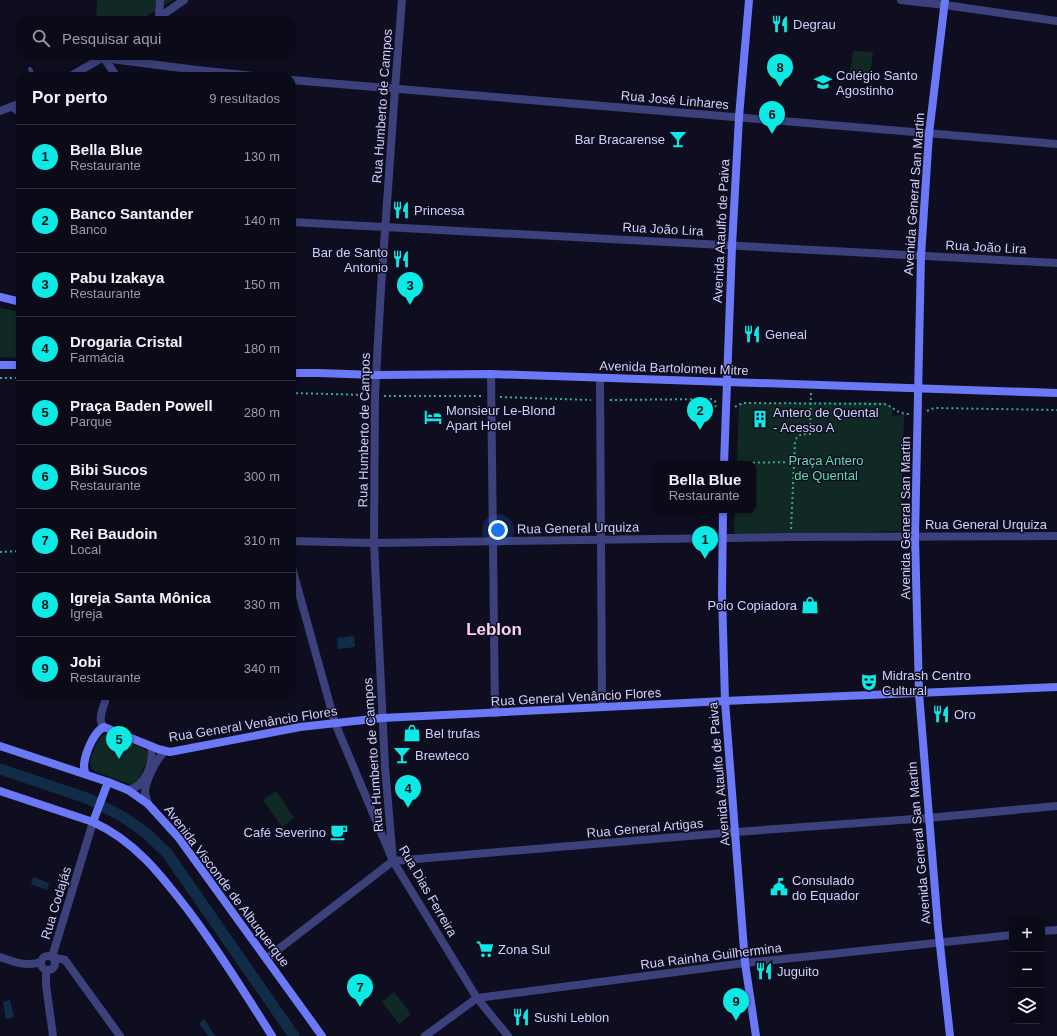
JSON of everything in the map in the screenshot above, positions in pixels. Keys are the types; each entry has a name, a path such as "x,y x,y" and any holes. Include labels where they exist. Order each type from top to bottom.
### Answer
{"main road":[{"name":"Avenida Ataulfo de Paiva","path":"724,461 732,246 739,117 750,0"},
{"name":"Avenida General San Martin","path":"945,2 930,134 921,256 915,537 919,693 939,943 950,1036"},
{"path":"0,297 16,301"},
{"path":"0,364 16,365"},
{"name":"Avenida Bartolomeu Mitre","path":"296,373 376,375 490,374 1057,393"},
{"name":"Avenida Ataulfo de Paiva","path":"723,513 722,593 725,701 745,963 756,1036"},
{"name":"Rua General Venâncio Flores","path":"104,728 108,728 166,751 178,751 261,734 382,718 725,701 1057,687"},
{"path":"86,774 84,771 84,764 95,734 104,728"},
{"name":"Avenida Visconde de Albuquerque","path":"0,746 108,782 128,790 148,804 178,837 322,1036"},
{"path":"93,822 108,782"},
{"path":"0,791 93,822 127,842 157,871 199,925 237,979 272,1036"}],"street":[{"path":"157,16 160,0"},
{"path":"161,16 184,0"},
{"name":"Rua Humberto de Campos","path":"393,861 382,718 374,543 374,395 380,288 386,227 402,0"},
{"path":"901,0 945,2 1057,21"},
{"path":"78,72 99,60"},
{"path":"108,60 114,72"},
{"path":"132,60 215,72"},
{"name":"Rua José Linhares","path":"296,80 1057,144"},
{"path":"0,111 16,105"},
{"path":"12,107 16,110"},
{"name":"Rua João Lira","path":"296,222 540,234 732,246 1057,263"},
{"path":"490,374 495,712"},
{"path":"600,378 602,707"},
{"name":"Rua General Urquiza","path":"296,541 374,543 791,537 1057,536"},
{"name":"Rua Dias Ferreira","path":"296,582 336,723 393,861 478,998 508,1036"},
{"path":"104,728 100,721 106,700"},
{"path":"128,790 134,789 143,782 152,758 151,746"},
{"path":"148,804 145,796 145,790 157,760 166,751"},
{"name":"Rua General Artigas","path":"393,861 736,832 928,818 1057,806"},
{"name":"Rua Codajás","path":"93,822 52,957 65,960 120,1036"},
{"path":"267,958 393,861"},
{"path":"1045,932 1057,930"},
{"name":"Rua Rainha Guilhermina","path":"425,1036 478,998 745,963 1009,935"},
{"path":"0,957 19,964 34,965 41,962 45,957 52,957 55,960 54,967 51,970 46,970"},
{"path":"41,962 43,968 46,970 46,985 53,1036"}],"lane":[{"path":"30,68 32,72"}],"path":[{"path":"0,378 16,378"},
{"path":"791,537 795,439 800,435 810,434 811,385"},
{"path":"296,393 491,396 600,400 711,399 715,402 716,408"},
{"path":"734,408 738,405 744,404 884,404 890,406 900,414 917,414 934,408 1057,410"},
{"path":"756,463 794,462"},
{"path":"0,552 16,551"}],"green space":[{"path":"97,0 173,0 146,16 96,16"},
{"path":"853,51 873,52 870,75 850,73"},
{"path":"0,308 16,311 16,358 0,357"},
{"name":"Praça Antero de Quental","path":"884,402 893,408 892,416 904,415 901,531 734,537 735,513 756,513 756,461 737,461 739,403"},
{"path":"104,734 109,734 143,748 147,752 148,758 139,779 134,784 129,784 94,771 90,765 92,753"},
{"path":"276,791 294,818 282,827 263,800"},
{"path":"394,992 411,1014 399,1024 382,1002"}],"water":[{"path":"354,636 355,647 338,649 337,638"},
{"path":"33,877 49,883 47,890 31,884"},
{"path":"10,1000 14,1017 6,1019 3,1002"},
{"path":"204,1019 215,1036 208,1036 199,1023"}],"waterway":[{"path":"0,769 89,799 123,817 146,833 167,853 294,1036"}],"place":[{"name":"Degrau","path":"780,24"},
{"name":"Colégio Santo Agostinho","path":"823,82"},
{"name":"Igreja Santa Mônica","path":"780,87"},
{"name":"Bibi Sucos","path":"772,134"},
{"name":"Bar Bracarense","path":"678,139"},
{"name":"Princesa","path":"401,210"},
{"name":"Bar de Santo Antonio","path":"401,259"},
{"name":"Pabu Izakaya","path":"410,305"},
{"name":"Geneal","path":"752,334"},
{"name":"Monsieur Le-Blond Apart Hotel","path":"433,417"},
{"name":"Antero de Quental - Acesso A","path":"760,419"},
{"name":"Banco Santander","path":"700,430"},
{"name":"Bella Blue","path":"705,559"},
{"name":"Polo Copiadora","path":"810,605"},
{"name":"Midrash Centro Cultural","path":"869,682"},
{"name":"Oro","path":"941,714"},
{"name":"Bel trufas","path":"412,733"},
{"name":"Brewteco","path":"402,755"},
{"name":"Praça Baden Powell","path":"119,759"},
{"name":"Drogaria Cristal","path":"408,808"},
{"name":"Café Severino","path":"339,832"},
{"name":"Consulado do Equador","path":"779,887"},
{"name":"Zona Sul","path":"485,949"},
{"name":"Juguito","path":"764,971"},
{"name":"Rei Baudoin","path":"360,1007"},
{"name":"Sushi Leblon","path":"521,1017"},
{"name":"Jobi","path":"736,1021"}],"district":[{"name":"Leblon","path":"494,629"}]}
